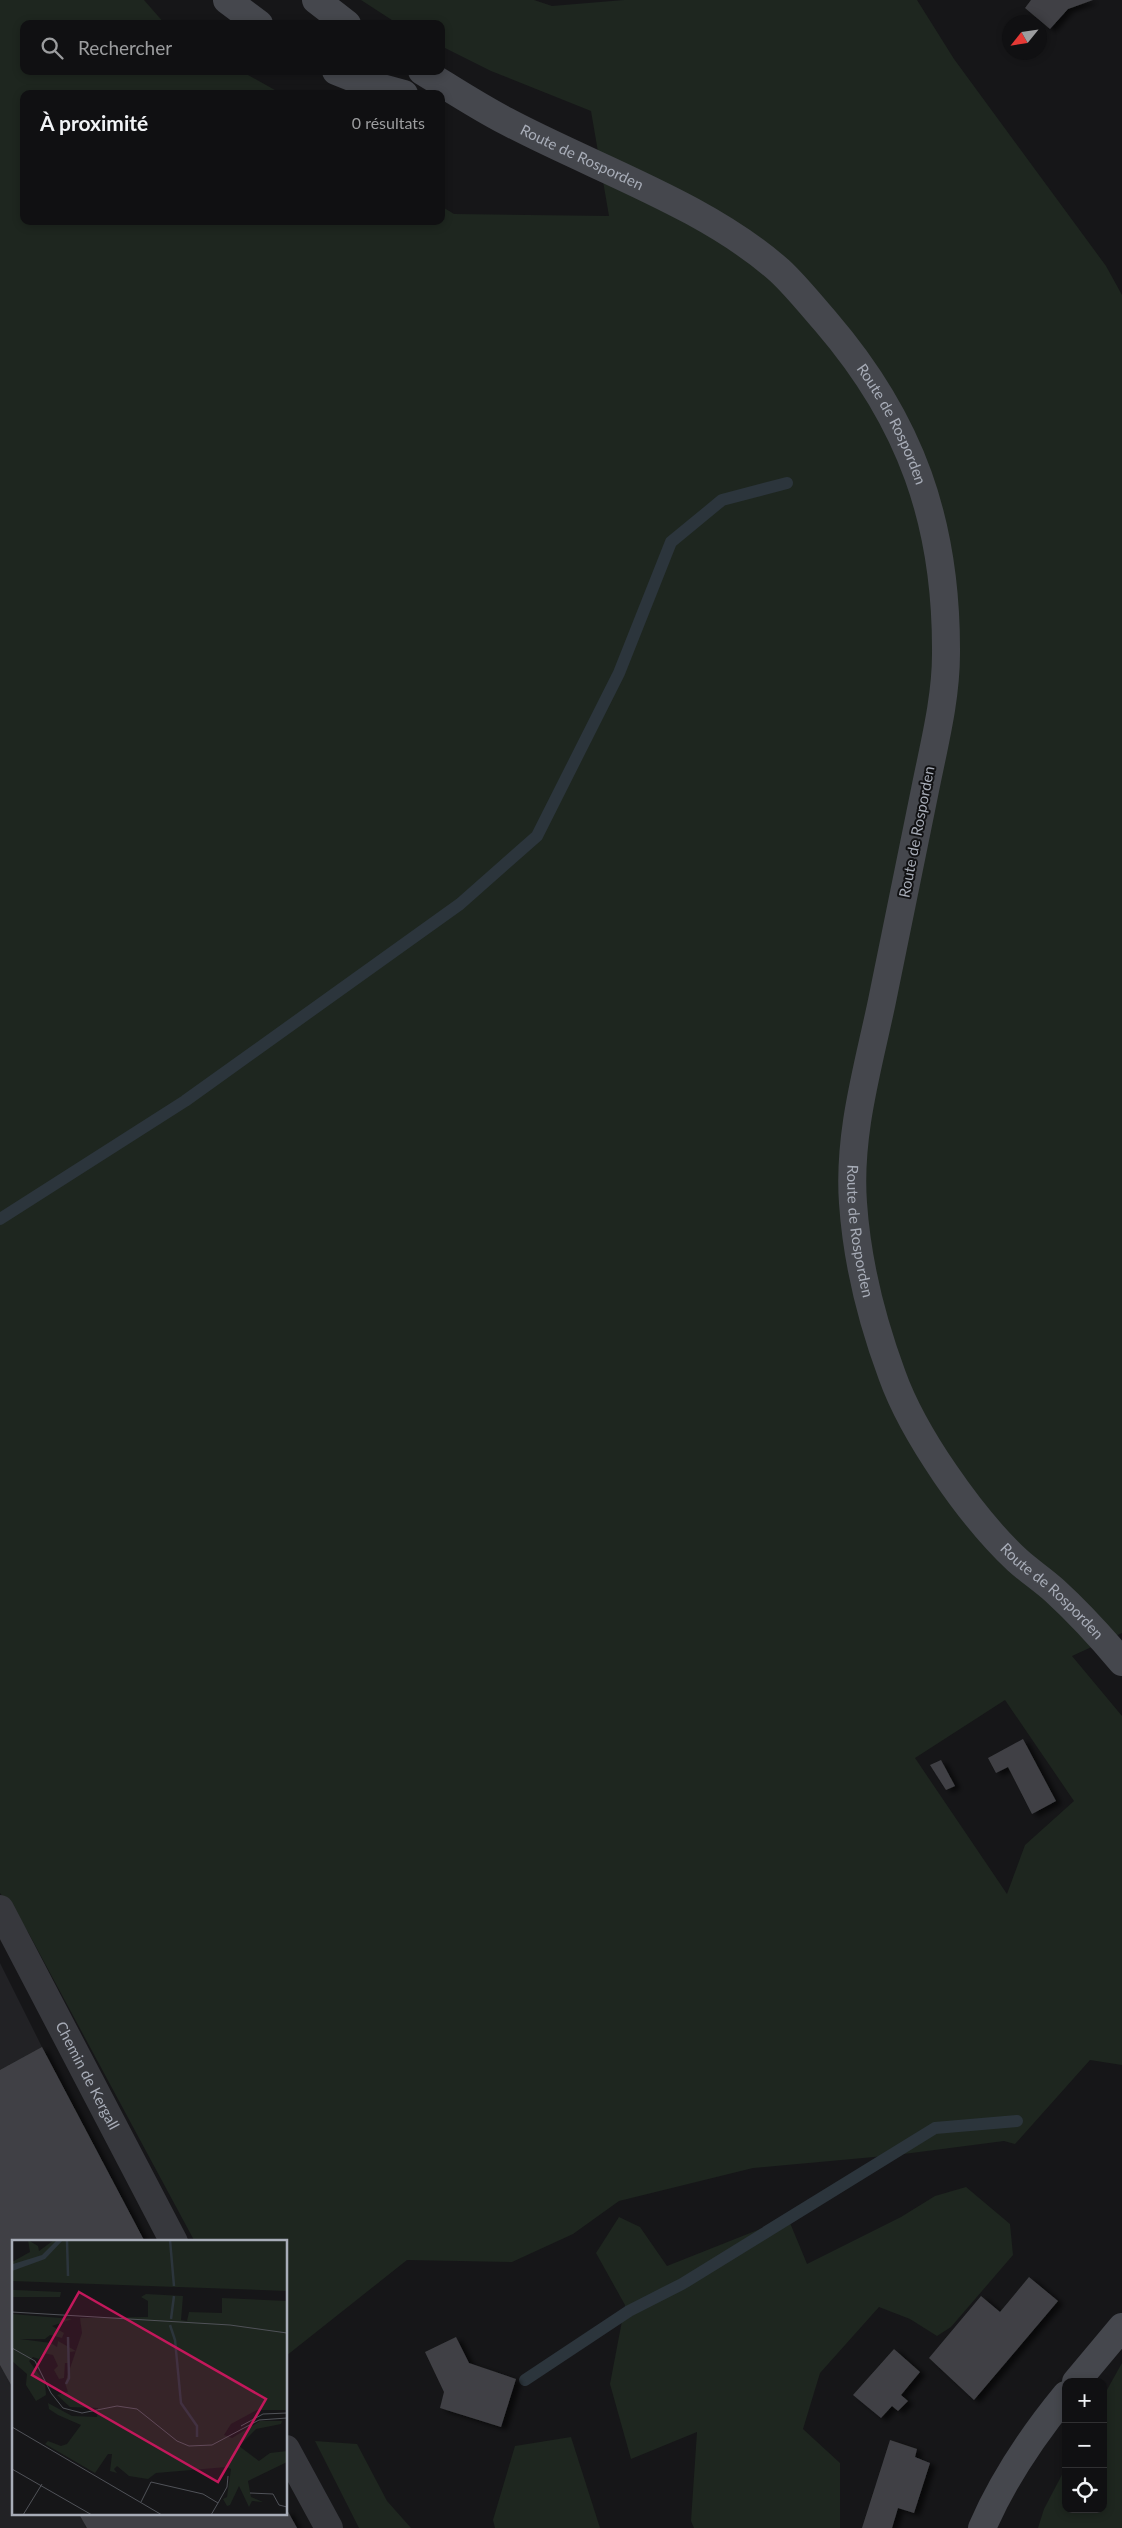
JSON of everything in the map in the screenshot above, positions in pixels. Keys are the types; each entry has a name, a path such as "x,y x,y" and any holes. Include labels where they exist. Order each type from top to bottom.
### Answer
{"main road":[{"path":"227,0 254,20"},
{"path":"316,0 342,20"},
{"path":"346,75 389,90"},
{"name":"Route de Rosporden","path":"429,75 505,121 691,212 753,249 806,299 844,343 895,420 914,460 929,504 937,547 946,658 940,712 922,806 881,1003 858,1101 852,1200 859,1254 875,1322 893,1378 914,1423 945,1473 1015,1558 1064,1599 1122,1662"},
{"name":"Route de Rosporden","path":"445,105 505,121"},
{"path":"1079,2378 1122,2327"},
{"path":"982,2528 1005,2482 1045,2421 1062,2400"}],"street":[{"name":"Chemin de Kergall","path":"0,1909 173,2240"},
{"path":"288,2453 329,2528"}],"shaded area":[{"path":"0,0 144,0 162,20 20,20 20,75 248,75 275,90 20,90 20,225 445,225 445,208 454,214 609,216 591,111 491,71 445,48 445,20 392,20 361,0 534,0 552,6 624,0 917,0 954,59 1106,266 1122,295 1122,1633 1072,1656 1122,1716 1122,2065 1090,2060 1015,2144 1004,2141 896,2155 753,2168 619,2201 573,2234 512,2262 407,2260 288,2354 288,2240 194,2240 28,1932 0,1893","holes":["1005,1700 1074,1801 1025,1845 1007,1894 915,1758"]},
{"path":"0,1963 42,2047 14,2240 12,2240 12,2516 288,2516 288,2512 297,2528 0,2528"},
{"path":"966,2187 1010,2224 1013,2255 951,2327 937,2336 910,2319 879,2307 820,2373 803,2429 840,2463 840,2528 694,2528 691,2521 697,2432 631,2459 610,2384 625,2305 596,2253 619,2217 640,2227 667,2266 788,2218 807,2264 901,2217 935,2196"},
{"path":"1122,2363 1122,2528 1038,2528 1044,2509 1062,2475 1062,2513 1107,2513 1107,2390"},
{"path":"571,2437 600,2528 495,2528 493,2520 515,2446"},
{"path":"315,2441 357,2444 387,2501 411,2528 359,2528"}],"building":[{"path":"1031,0 1093,0 1068,9 1050,29 1047,26 1047,15 1033,15 1025,8"},
{"path":"1023,1739 1056,1801 1032,1814 1008,1767 996,1773 988,1758"},
{"path":"941,1760 955,1786 946,1790 930,1765"},
{"path":"42,2047 144,2240 12,2240 12,2386 0,2365 0,2070"},
{"path":"1029,2277 1058,2301 974,2400 929,2358 981,2296 1000,2312"},
{"path":"456,2337 469,2363 516,2379 501,2427 440,2408 444,2392 425,2352"},
{"path":"894,2349 920,2372 901,2395 908,2401 898,2411 892,2406 881,2418 853,2395"},
{"path":"890,2440 917,2449 915,2457 930,2463 914,2513 898,2508 892,2528 862,2528"},
{"path":"288,2512 297,2528 87,2528 80,2516 288,2516"}],"waterway":[{"path":"0,1219 185,1101 460,904 537,836 619,673 671,542 722,500 787,483"},
{"path":"525,2380 629,2311 682,2284 935,2128 1017,2121"}]}
